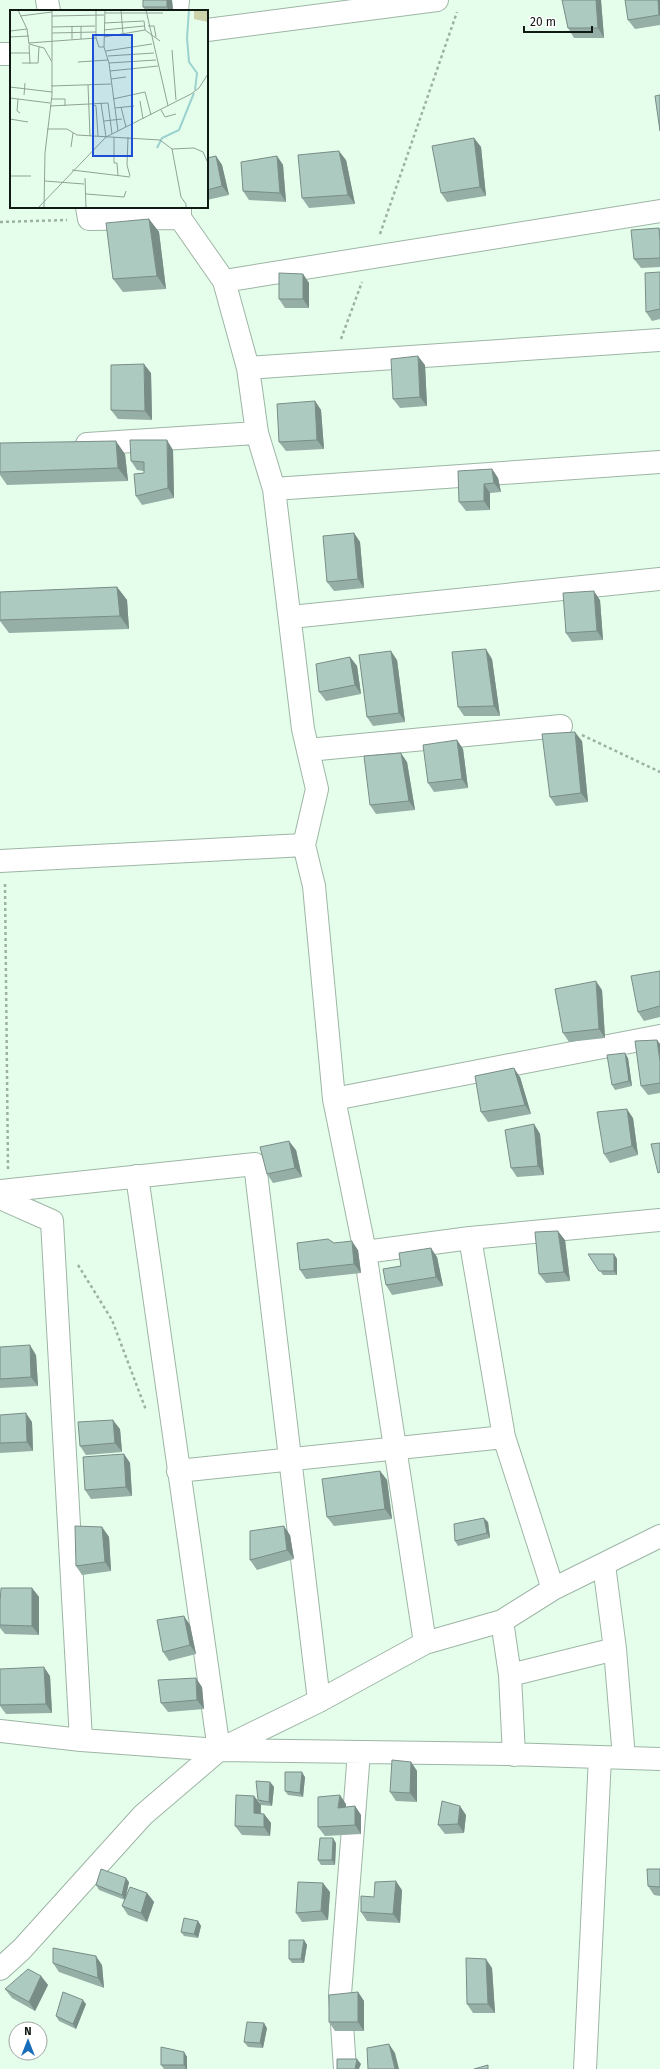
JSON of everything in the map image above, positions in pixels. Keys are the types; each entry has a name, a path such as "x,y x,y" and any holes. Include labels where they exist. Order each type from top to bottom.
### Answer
{"street":[{"path":"47,0 48,10"},
{"path":"177,10 178,0"},
{"path":"208,30 437,0"},
{"path":"224,281 660,211"},
{"path":"88,213 180,212 224,281 248,368 257,433 274,489 291,616 303,729 317,789 304,845 314,886 334,1099 365,1252 425,1644"},
{"path":"248,368 660,340"},
{"path":"70,445 257,433"},
{"path":"274,489 660,462"},
{"path":"291,616 660,579"},
{"path":"308,750 561,726"},
{"path":"2,861 304,845"},
{"path":"334,1099 660,1036"},
{"path":"3,1193 137,1176 255,1164 320,1700"},
{"path":"137,1176 219,1750"},
{"path":"3,1193 52,1221 81,1740"},
{"path":"365,1252 470,1238 660,1220"},
{"path":"470,1238 504,1438 554,1589"},
{"path":"178,1471 504,1438"},
{"path":"0,1969 22,1948 143,1815 219,1750 320,1700 425,1644 502,1621 554,1589 660,1536"},
{"path":"604,1565 615,1649 624,1758"},
{"path":"502,1621 510,1675 514,1755"},
{"path":"510,1675 615,1649"},
{"path":"0,1731 81,1740 219,1750 514,1755 660,1760"},
{"path":"345,2069 340,1994 359,1752"},
{"path":"585,2069 600,1757"}],"path":[{"path":"332,362 371,258 459,7"},
{"path":"0,222 88,213"},
{"path":"561,726 660,772"},
{"path":"2,861 3,1193"},
{"path":"76,1261 112,1320 148,1414"}],"building":[{"path":"143,0 167,0 167,7 143,7"},
{"path":"562,0 596,0 598,28 568,28"},
{"path":"625,0 658,0 659,15 628,20"},
{"path":"660,95 660,131 655,96"},
{"path":"474,138 480,187 441,193 432,146"},
{"path":"339,151 348,195 302,198 298,155"},
{"path":"216,156 222,186 208,190 208,158"},
{"path":"277,156 280,193 243,191 241,162"},
{"path":"149,219 157,276 113,279 106,223"},
{"path":"659,228 660,258 634,259 631,230"},
{"path":"660,272 660,309 646,312 645,273"},
{"path":"279,273 303,274 303,299 279,299"},
{"path":"418,356 420,397 393,399 391,359"},
{"path":"144,364 145,411 111,410 111,365"},
{"path":"315,401 317,440 279,442 277,404"},
{"path":"130,440 167,440 168,488 136,496 134,474 144,473 144,462 131,461"},
{"path":"116,441 118,468 0,472 0,443"},
{"path":"492,469 494,483 484,484 484,501 459,502 458,471"},
{"path":"354,533 358,579 327,582 323,536"},
{"path":"117,587 120,616 0,620 0,592"},
{"path":"594,591 597,631 566,633 563,593"},
{"path":"486,649 494,706 458,707 452,652"},
{"path":"391,651 399,713 367,717 359,655"},
{"path":"350,657 355,685 319,692 316,664"},
{"path":"575,732 581,793 550,797 542,734"},
{"path":"457,740 462,779 428,783 423,745"},
{"path":"401,753 409,801 370,805 364,756"},
{"path":"660,971 660,1006 638,1012 631,976"},
{"path":"596,981 599,1029 563,1033 555,989"},
{"path":"657,1040 660,1061 660,1083 641,1086 635,1041"},
{"path":"625,1053 629,1081 612,1085 607,1055"},
{"path":"514,1068 525,1105 481,1112 475,1076"},
{"path":"627,1109 632,1146 604,1154 597,1112"},
{"path":"534,1124 538,1166 511,1168 505,1130"},
{"path":"289,1141 295,1168 267,1174 260,1147"},
{"path":"660,1143 660,1172 658,1173 651,1144"},
{"path":"558,1231 564,1272 539,1274 535,1232"},
{"path":"328,1239 334,1243 352,1241 354,1264 300,1270 297,1243"},
{"path":"431,1248 436,1277 386,1285 383,1269 401,1266 399,1253"},
{"path":"588,1254 614,1254 614,1271 599,1271"},
{"path":"30,1345 31,1377 0,1379 0,1347"},
{"path":"26,1413 27,1442 0,1443 0,1415"},
{"path":"113,1420 115,1443 80,1446 78,1422"},
{"path":"124,1454 126,1487 85,1490 83,1457"},
{"path":"380,1471 385,1509 327,1517 322,1479"},
{"path":"484,1518 487,1533 455,1541 454,1524"},
{"path":"75,1526 102,1527 105,1562 76,1566"},
{"path":"284,1526 287,1550 250,1560 250,1531"},
{"path":"1,1588 32,1588 32,1626 0,1625"},
{"path":"184,1616 190,1645 163,1652 157,1620"},
{"path":"44,1667 46,1704 0,1705 0,1669"},
{"path":"196,1678 197,1700 161,1703 158,1680"},
{"path":"392,1760 411,1762 410,1793 390,1792"},
{"path":"285,1772 302,1772 300,1793 285,1791"},
{"path":"256,1781 270,1782 269,1802 258,1800"},
{"path":"236,1795 254,1796 254,1813 264,1814 264,1827 235,1826"},
{"path":"340,1795 338,1808 355,1806 355,1825 318,1827 318,1797"},
{"path":"442,1801 460,1806 458,1824 438,1825"},
{"path":"320,1838 333,1838 332,1860 318,1860"},
{"path":"101,1869 126,1878 122,1895 96,1885"},
{"path":"647,1869 660,1869 660,1887 648,1886"},
{"path":"396,1881 393,1914 361,1912 361,1896 374,1897 375,1882"},
{"path":"298,1882 323,1883 321,1911 296,1913"},
{"path":"130,1887 147,1893 141,1913 122,1906"},
{"path":"184,1918 198,1921 194,1934 181,1932"},
{"path":"289,1940 304,1940 301,1959 289,1959"},
{"path":"53,1948 96,1956 98,1978 53,1963"},
{"path":"466,1958 486,1959 488,2004 467,2004"},
{"path":"28,1969 41,1976 29,2002 5,1989"},
{"path":"63,1992 83,2000 73,2024 56,2016"},
{"path":"358,1992 358,2022 329,2022 329,1995"},
{"path":"247,2022 264,2023 260,2043 244,2042"},
{"path":"389,2044 395,2069 368,2069 367,2048"},
{"path":"161,2047 184,2052 184,2065 161,2065"},
{"path":"337,2059 357,2059 355,2069 337,2069"},
{"path":"488,2065 488,2069 474,2069"}]}
